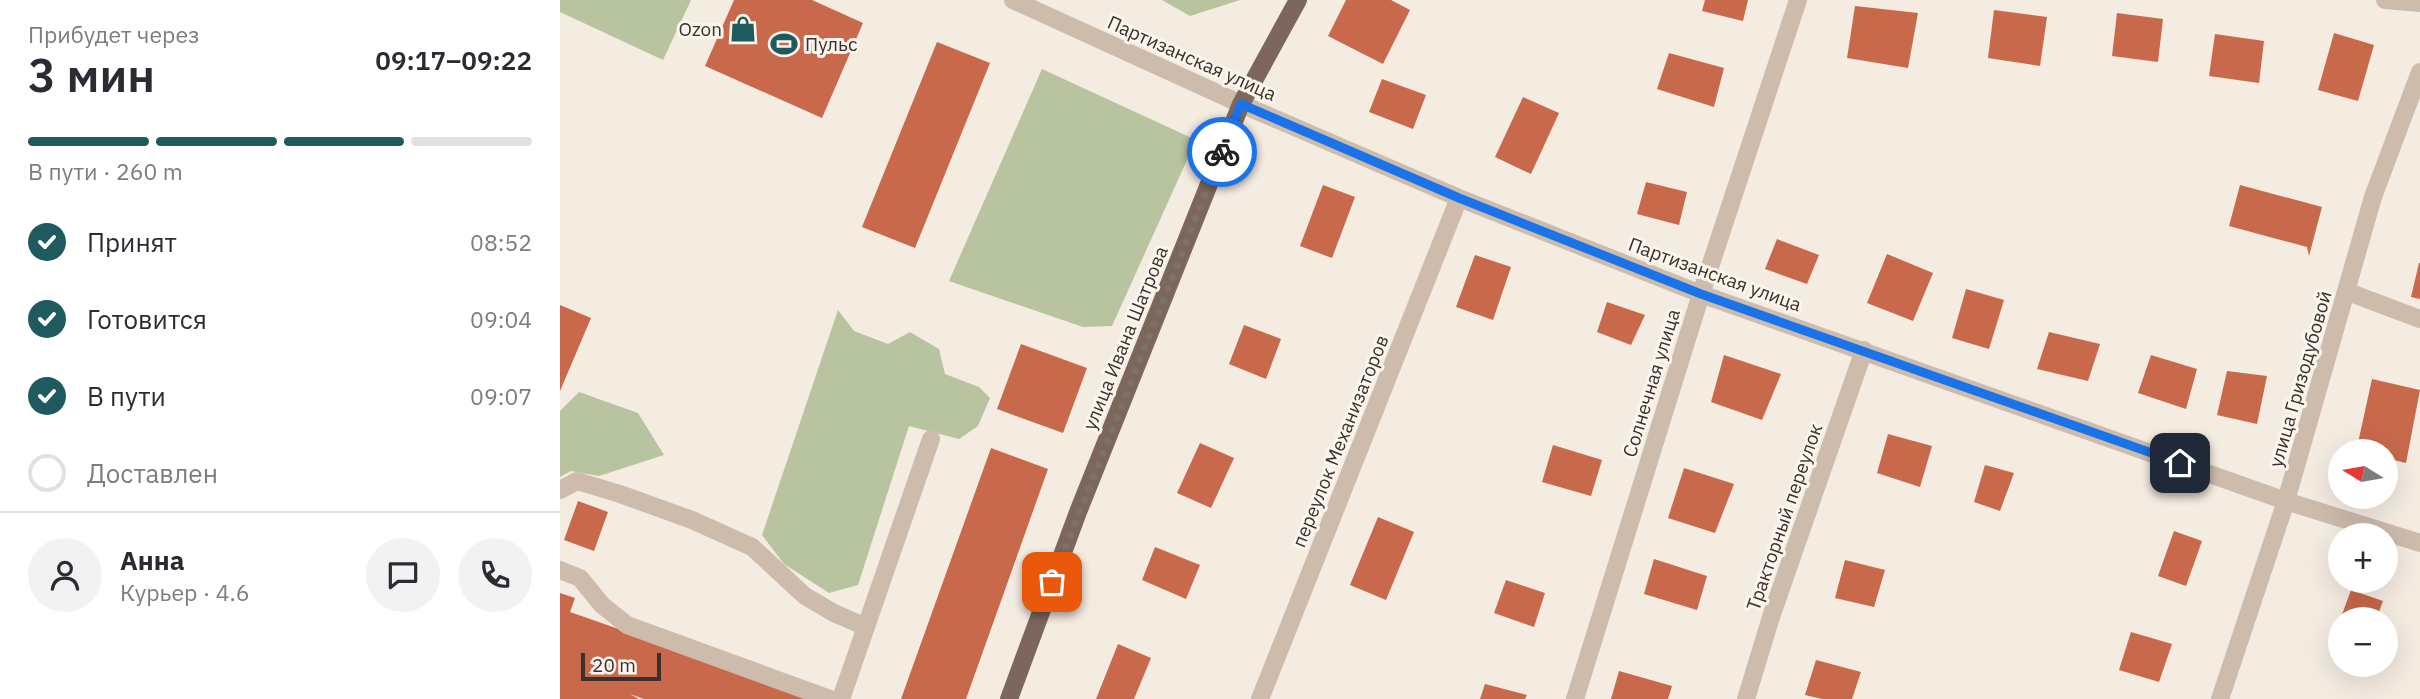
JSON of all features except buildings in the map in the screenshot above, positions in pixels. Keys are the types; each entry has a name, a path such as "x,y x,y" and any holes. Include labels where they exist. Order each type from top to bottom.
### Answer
{"main road":[{"name":"улица Ивана Шатрова","path":"1009,699 1078,512 1241,104 1298,0"}],"street":[{"name":"Партизанская улица","path":"1013,0 1241,104 1459,198 1701,294 2286,500 2420,543"},
{"name":"Солнечная улица","path":"1575,699 1701,294 1798,0"},
{"path":"2385,0 2420,3"},
{"name":"улица Гризодубовой","path":"2220,699 2286,500 2374,197 2420,72"},
{"name":"переулок Механизаторов","path":"1260,699 1459,198"},
{"path":"2348,292 2420,319"},
{"name":"Тракторный переулок","path":"1746,699 1771,617 1864,350"},
{"path":"841,699 931,439"},
{"path":"560,490 576,481 692,520 752,547 806,596 834,613 866,627"},
{"path":"560,570 580,578 602,605 627,625 830,699"}],"green space":[{"path":"560,0 691,0 663,60 560,12"},
{"path":"1162,0 1240,0 1190,16"},
{"path":"1042,69 1196,140 1112,326 1083,327 949,281"},
{"path":"838,310 854,331 888,344 910,332 939,349 945,374 979,387 990,398 978,426 959,439 909,426 858,585 829,593 784,564 762,535"},
{"path":"579,392 638,413 664,455 599,476 571,471 560,477 560,411"}],"way so far":[{"path":"1052,582 1222,152"}],"place":[{"name":"Ozon","path":"743,29"},
{"name":"Пульс","path":"784,44"}],"route":[{"path":"1222,152 1241,104 1459,198 1701,294 2180,463"}]}
